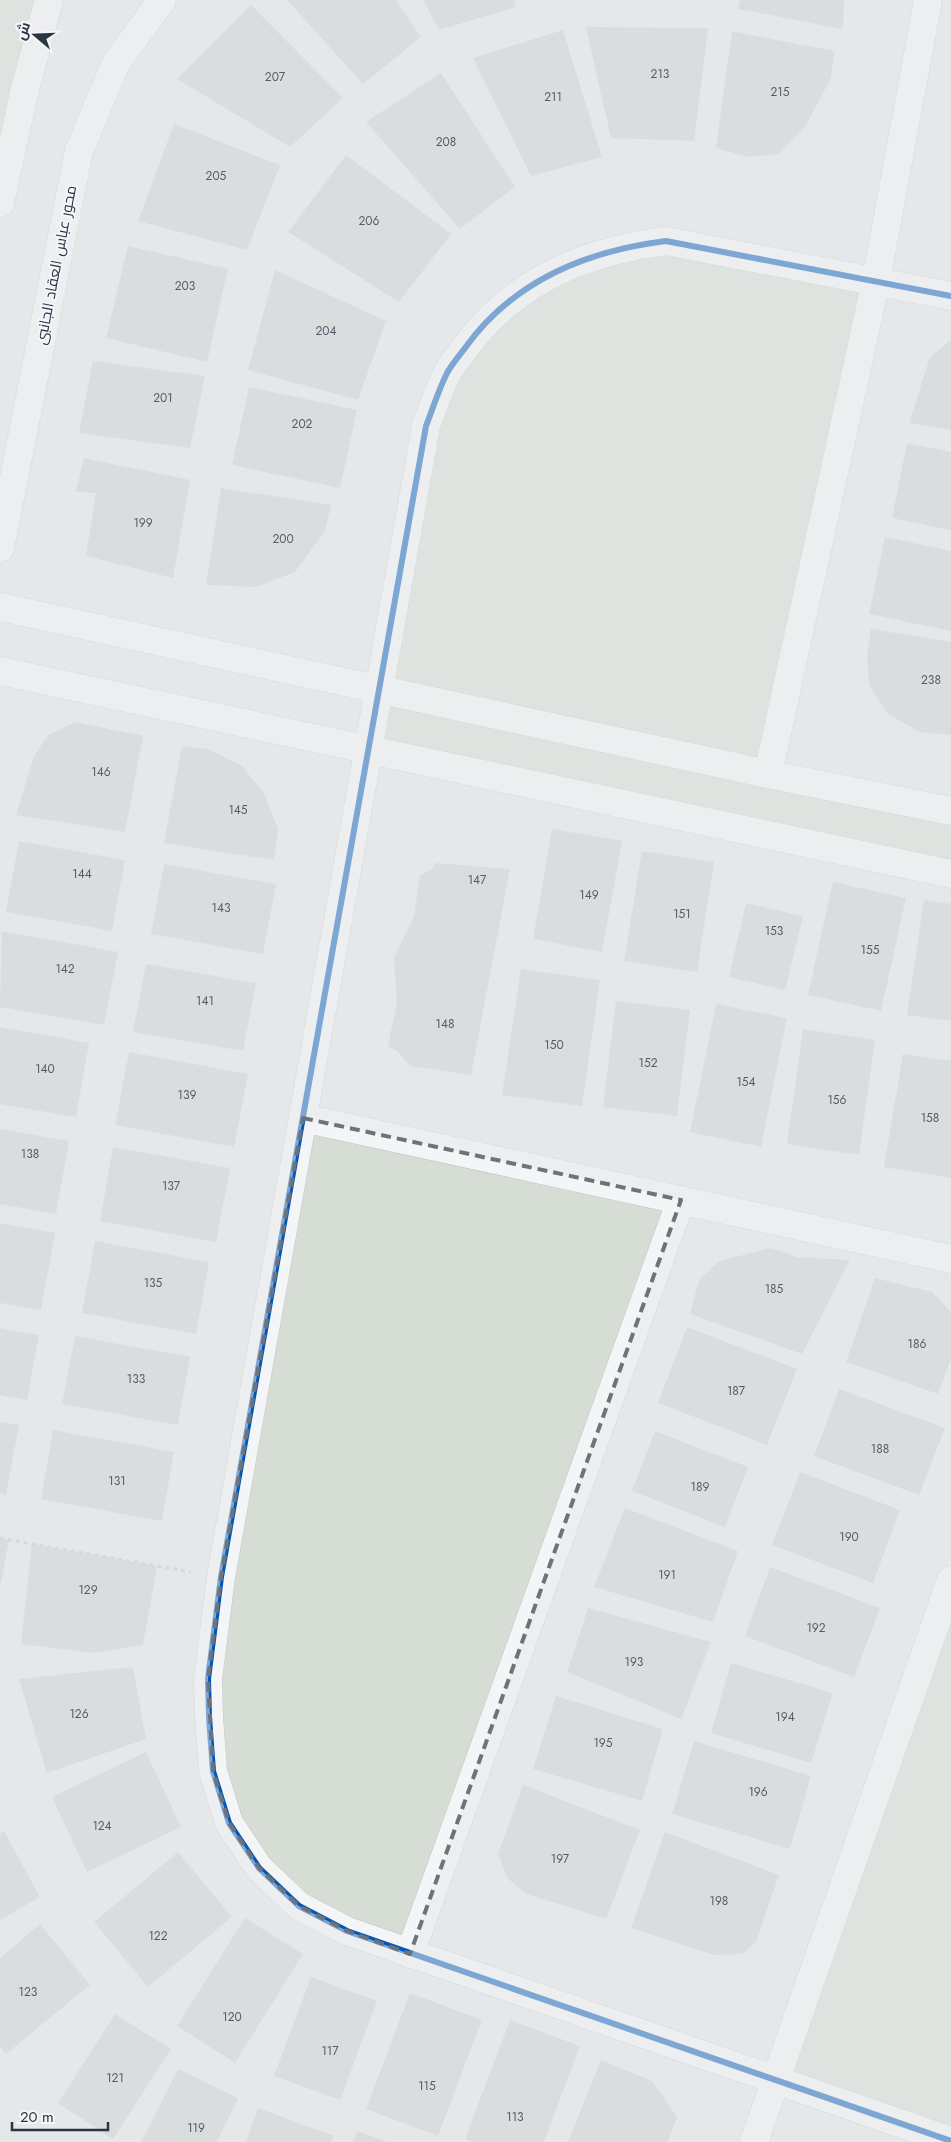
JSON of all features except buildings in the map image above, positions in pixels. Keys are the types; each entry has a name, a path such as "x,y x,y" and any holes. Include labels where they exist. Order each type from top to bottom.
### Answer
{"main road":[{"path":"2,185 49,0"}],"street":[{"name":"محور عباس العقاد الجانبى","path":"0,548 79,151 116,63 162,0"},
{"path":"768,774 876,281 928,0"},
{"path":"951,296 666,241 638,244 580,260 527,287 482,325 448,372 426,426 221,1577 208,1679 212,1771 230,1823 259,1868 299,1906 347,1931 410,1954 951,2141"},
{"path":"0,607 768,774 951,811"},
{"path":"0,671 951,874"},
{"path":"303,1118 951,1259"},
{"path":"410,1954 680,1200"},
{"path":"754,2142 951,1580"}],"path":[{"path":"0,1538 221,1577"}],"highlighted area":[{"path":"303,1118 681,1200 410,1954 347,1931 299,1906 259,1868 229,1823 213,1771 208,1679 221,1577"}],"shaded area":[{"path":"0,0 49,0 0,173"},
{"path":"638,244 876,281 769,771 951,809 951,874 368,749 426,426 482,325"},
{"path":"303,1118 681,1200 410,1954 299,1906 229,1823 209,1717"},
{"path":"951,1580 951,2141 776,2079"}],"cycle path":[{"path":"951,296 666,241 636,246 579,262 553,273 528,287 505,304 484,325 447,373 426,426 221,1577 208,1679 213,1771 229,1823 259,1868 299,1906 347,1931 951,2141"}]}
